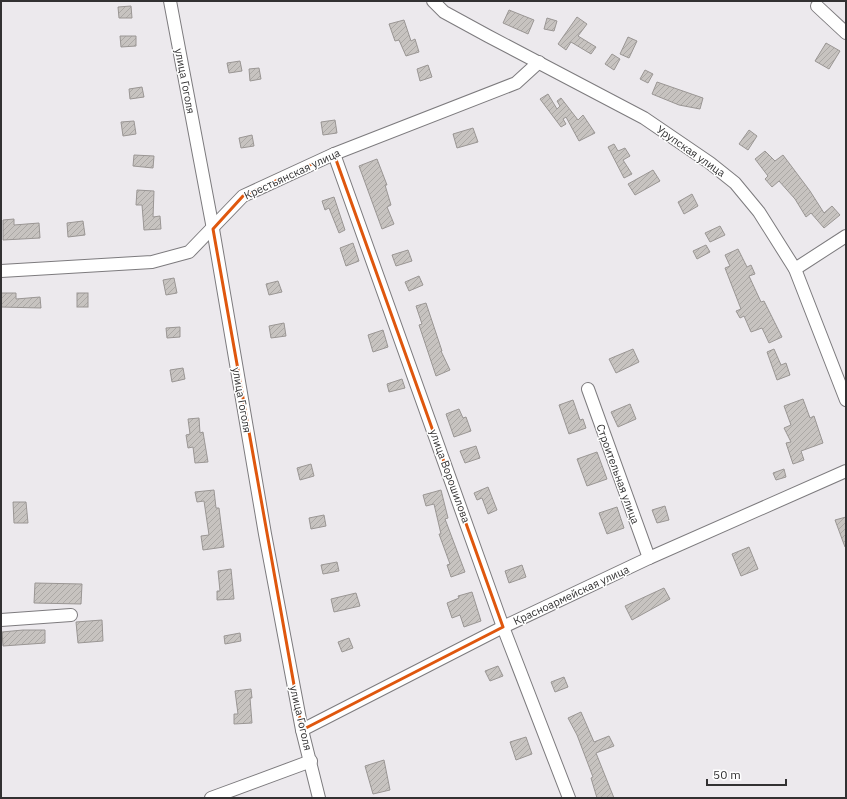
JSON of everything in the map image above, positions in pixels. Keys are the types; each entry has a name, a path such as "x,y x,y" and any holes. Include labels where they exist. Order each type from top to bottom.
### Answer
{"street":[{"name":"улица Гоголя","path":"170,1 213,229 263,526 302,730 311,761 319,798"},
{"name":"Урупская улица","path":"433,1 444,12 644,118 710,163 735,183 759,212 795,269 846,400"},
{"path":"816,6 846,33"},
{"name":"Крестьянская улица","path":"1,271 152,262 189,252 213,229 243,196 334,154 516,83 539,62"},
{"name":"улица Ворошилова","path":"334,154 504,627 568,798"},
{"path":"795,269 846,236"},
{"name":"Строительная улица","path":"588,389 648,558"},
{"name":"Красноармейская улица","path":"302,730 504,627 648,558 846,471"},
{"path":"1,620 71,615"},
{"path":"211,798 311,761"}],"highlighted area":[{"path":"334,154 503,627 302,730 213,229 243,196"}],"building":[{"path":"131,6 132,18 119,18 118,7"},
{"path":"509,10 534,20 528,34 503,23"},
{"path":"577,17 587,24 578,36 596,47 591,54 571,42 566,50 558,44"},
{"path":"547,18 557,21 554,31 544,29"},
{"path":"404,20 411,41 415,39 419,52 406,56 399,40 395,41 389,24"},
{"path":"120,36 136,36 136,46 121,47"},
{"path":"628,37 637,41 629,58 620,54"},
{"path":"826,43 840,51 829,69 815,61"},
{"path":"612,54 620,59 614,70 605,64"},
{"path":"240,61 242,71 229,73 227,63"},
{"path":"428,65 432,77 420,81 417,69"},
{"path":"259,68 261,79 250,81 249,69"},
{"path":"645,70 653,74 648,83 640,79"},
{"path":"657,82 703,98 700,109 679,105 652,94"},
{"path":"142,87 144,97 130,99 129,89"},
{"path":"548,94 557,109 560,106 557,101 561,98 578,120 583,115 595,133 579,141 566,117 563,119 566,124 561,127 540,99"},
{"path":"335,120 337,133 323,135 321,122"},
{"path":"134,121 136,134 123,136 121,122"},
{"path":"473,128 478,142 457,148 453,134"},
{"path":"749,130 757,136 748,150 739,144"},
{"path":"252,135 254,146 241,148 239,138"},
{"path":"614,144 618,151 625,148 630,156 623,160 632,174 624,178 608,147"},
{"path":"765,151 775,161 783,155 810,191 824,213 832,206 840,215 824,228 811,213 806,217 795,199 779,181 772,187 765,179 768,176 755,159"},
{"path":"134,155 154,156 153,168 133,166"},
{"path":"377,159 387,185 385,185 391,205 387,207 394,224 382,229 359,166"},
{"path":"653,170 660,181 635,195 628,184"},
{"path":"137,190 154,191 153,217 160,216 161,229 144,230 142,205 136,205"},
{"path":"692,194 698,206 684,214 678,202"},
{"path":"334,197 345,230 339,233 329,208 325,210 322,201"},
{"path":"14,219 14,225 39,223 40,238 3,240 3,220"},
{"path":"83,221 85,235 68,237 67,223"},
{"path":"720,226 725,235 710,242 705,233"},
{"path":"353,243 359,261 346,266 340,248"},
{"path":"706,245 710,252 697,259 693,251"},
{"path":"738,249 747,267 751,265 755,274 749,276 761,302 764,301 782,337 769,343 762,328 751,332 744,316 740,318 736,311 741,309 725,268 730,266 725,255"},
{"path":"408,250 412,261 396,266 392,255"},
{"path":"419,276 423,285 409,291 405,282"},
{"path":"174,278 177,293 166,295 163,280"},
{"path":"278,281 282,292 269,295 266,284"},
{"path":"1,293 16,293 16,299 40,297 41,308 1,307"},
{"path":"77,293 88,293 88,307 77,307"},
{"path":"426,303 441,351 450,370 436,376 419,325 422,324 416,306"},
{"path":"284,323 286,336 271,338 269,326"},
{"path":"180,327 180,337 167,338 166,328"},
{"path":"383,330 388,347 373,352 368,335"},
{"path":"633,349 639,362 616,373 609,359"},
{"path":"774,349 781,365 786,363 790,375 777,380 767,352"},
{"path":"183,368 185,379 172,382 170,370"},
{"path":"402,379 405,388 389,392 387,384"},
{"path":"803,399 810,418 814,416 823,443 801,451 804,460 793,464 786,443 791,442 784,428 791,425 784,406"},
{"path":"573,400 580,420 583,419 586,428 569,434 559,405"},
{"path":"630,404 636,419 618,427 611,412"},
{"path":"459,409 463,418 466,417 471,431 454,437 446,414"},
{"path":"199,418 200,433 203,432 208,462 195,463 193,447 188,448 186,435 190,434 188,419"},
{"path":"476,446 480,458 465,463 460,451"},
{"path":"597,452 607,479 587,486 577,459"},
{"path":"311,464 314,476 300,480 297,468"},
{"path":"784,469 786,477 776,480 773,473"},
{"path":"488,487 497,510 488,514 482,498 477,500 474,493"},
{"path":"214,490 216,508 219,508 224,547 203,550 201,536 209,535 204,501 197,502 195,492"},
{"path":"441,490 448,518 445,519 465,572 451,577 447,565 450,564 439,534 441,534 434,504 426,506 423,495"},
{"path":"13,502 26,502 28,523 14,523"},
{"path":"665,506 669,520 657,523 652,510"},
{"path":"617,507 624,528 607,534 599,513"},
{"path":"324,515 326,526 311,529 309,518"},
{"path":"846,517 846,547 845,547 835,520"},
{"path":"749,547 758,569 741,576 732,554"},
{"path":"337,562 339,571 323,574 321,565"},
{"path":"522,565 526,577 509,583 505,571"},
{"path":"231,569 234,599 217,600 217,591 220,591 218,571"},
{"path":"35,583 82,584 81,604 34,603"},
{"path":"664,588 670,599 632,620 625,606"},
{"path":"472,592 481,621 464,627 460,615 452,618 447,603 459,598 458,596"},
{"path":"356,593 360,606 334,612 331,599"},
{"path":"102,620 103,641 78,643 76,622"},
{"path":"45,630 45,643 3,646 2,632"},
{"path":"240,633 241,641 225,644 224,636"},
{"path":"349,638 353,648 342,652 338,642"},
{"path":"498,666 503,676 490,681 485,671"},
{"path":"564,677 568,687 555,692 551,682"},
{"path":"251,689 252,698 250,698 252,723 234,724 234,714 238,714 235,691"},
{"path":"581,712 594,742 609,736 614,746 596,753 614,798 597,798 591,778 593,777 577,735 568,718"},
{"path":"526,737 532,754 516,760 510,742"},
{"path":"384,760 390,790 373,794 365,766"}]}
